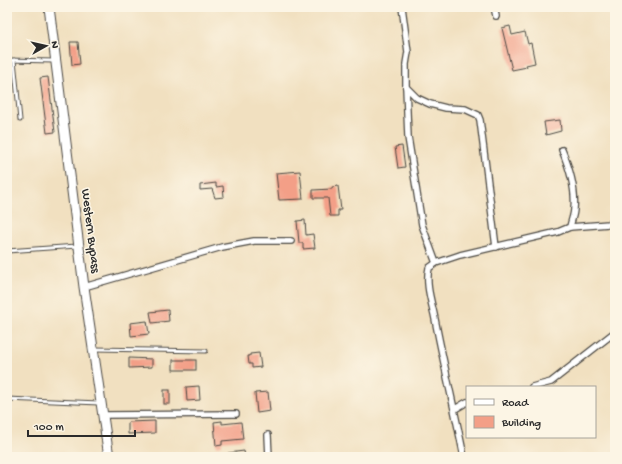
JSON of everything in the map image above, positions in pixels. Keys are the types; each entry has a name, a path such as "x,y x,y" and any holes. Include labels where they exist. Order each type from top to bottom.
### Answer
{"main road":[{"name":"Western Bypass","path":"49,7 84,287 109,457"}],"street":[{"path":"402,7 408,52 406,64 408,136 422,225 436,263"},
{"path":"494,7 496,16"},
{"path":"406,87 417,98 430,104 446,108 465,109 478,115 480,120 496,247"},
{"path":"562,150 569,165 574,200 574,210 570,227"},
{"path":"464,457 455,410 442,358 428,283 429,268 436,263 460,255 558,232 570,227 609,224 615,221"},
{"path":"84,287 222,247 254,241 291,241"},
{"path":"536,386 551,382 615,332"},
{"path":"455,410 466,402"},
{"path":"103,415 236,414"},
{"path":"268,435 269,457"}],"lane":[{"path":"7,60 56,61"},
{"path":"14,60 20,120"},
{"path":"7,251 79,246"},
{"path":"93,349 206,351"},
{"path":"7,399 101,403"}],"building":[{"path":"510,26 512,35 525,32 528,44 531,43 535,63 526,65 527,67 512,70 502,28"},
{"path":"70,42 78,42 80,64 72,65"},
{"path":"48,77 55,132 47,133 40,78"},
{"path":"560,120 561,131 546,135 544,122"},
{"path":"402,146 405,167 398,168 395,147"},
{"path":"300,171 303,199 279,200 276,173"},
{"path":"216,183 216,187 223,186 224,197 215,198 212,189 200,190 200,185"},
{"path":"338,186 341,210 338,210 338,216 330,216 328,198 313,198 313,190 332,189 332,187"},
{"path":"305,220 306,235 313,234 315,248 303,249 303,243 299,243 297,221"},
{"path":"168,310 169,321 152,323 150,312"},
{"path":"147,321 149,334 131,336 130,323"},
{"path":"259,353 261,367 252,368 252,364 249,364 248,356 250,356 250,354"},
{"path":"129,358 152,359 152,367 129,368"},
{"path":"173,360 196,360 196,370 173,370"},
{"path":"199,386 200,400 187,401 186,387"},
{"path":"164,390 170,390 170,404 164,404"},
{"path":"268,392 270,411 257,413 255,393"},
{"path":"155,421 155,433 128,434 128,422"},
{"path":"222,421 222,424 241,422 243,439 222,441 222,445 216,446 214,422"},
{"path":"244,451 245,457 228,457 228,453"}]}
